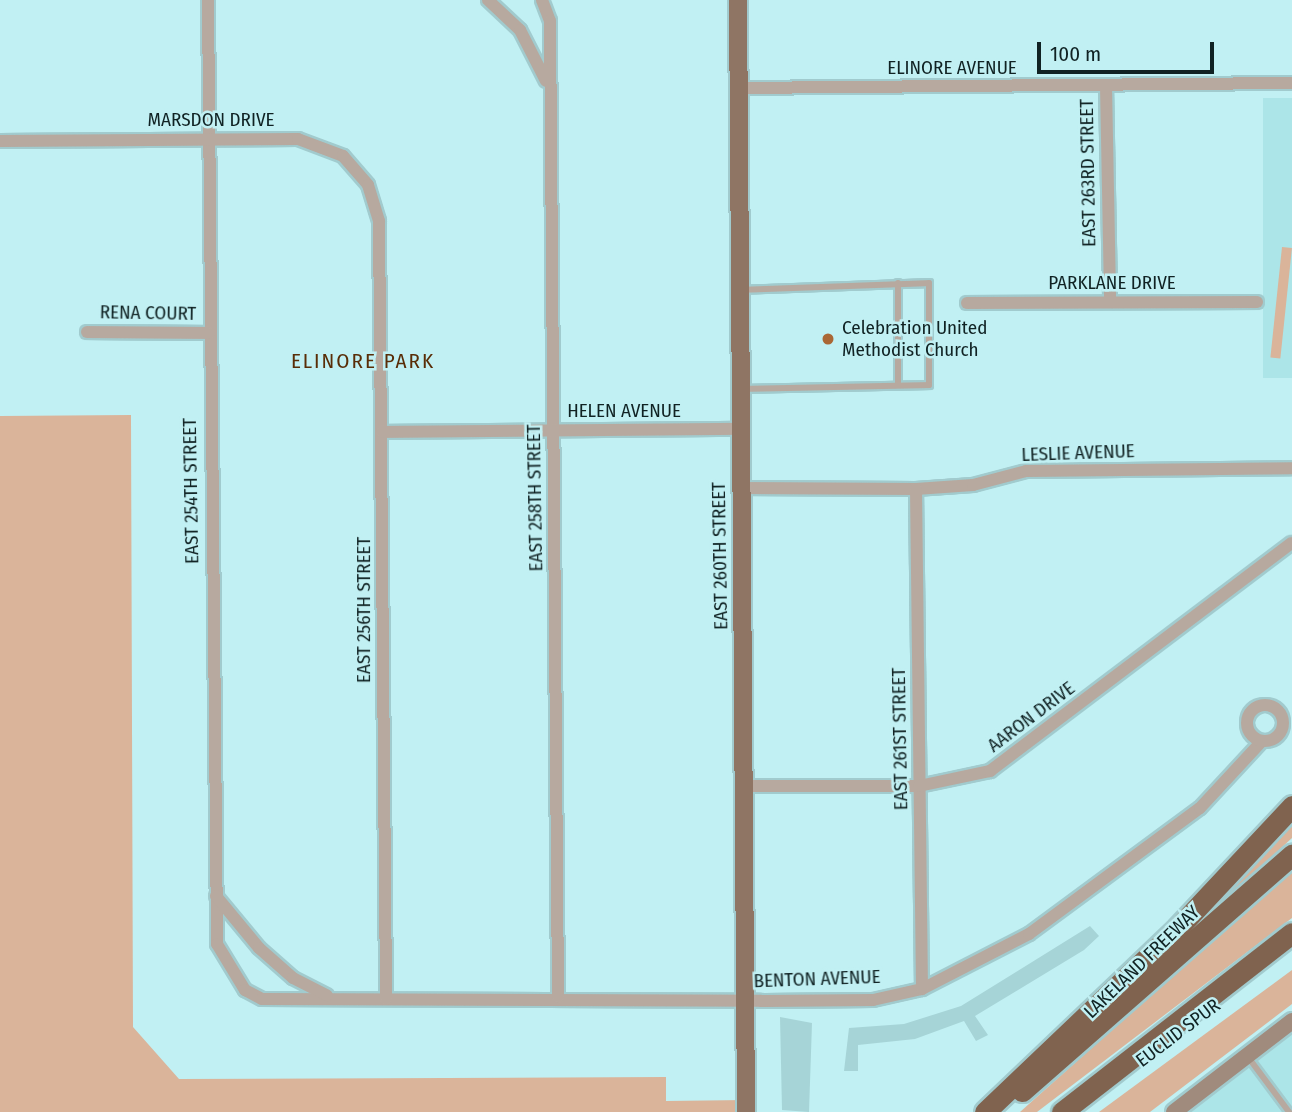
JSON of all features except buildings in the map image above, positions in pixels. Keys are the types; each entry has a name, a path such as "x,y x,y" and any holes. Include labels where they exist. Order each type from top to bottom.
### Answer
{"highway":[{"name":"LAKELAND FREEWAY","path":"985,1112 1168,938 1292,806"},
{"path":"992,1112 1064,1058 1292,855"},
{"path":"1062,1112 1292,933"},
{"name":"EUCLID SPUR","path":"1062,1112 1292,951"}],"main road":[{"name":"EAST 260TH STREET","path":"738,0 746,1112"}],"street":[{"name":"EAST 254TH STREET","path":"208,0 216,944 232,977"},
{"path":"488,0 520,30 549,85"},
{"name":"EAST 258TH STREET","path":"542,0 550,21 558,998"},
{"name":"ELINORE AVENUE","path":"738,88 1292,83"},
{"name":"EAST 263RD STREET","path":"1105,86 1110,302"},
{"name":"MARSDON DRIVE","path":"0,141 209,138 320,144 343,156 368,185 379,221"},
{"name":"EAST 256TH STREET","path":"379,221 386,999"},
{"name":"PARKLANE DRIVE","path":"967,303 1257,302"},
{"name":"RENA COURT","path":"87,332 209,333"},
{"name":"HELEN AVENUE","path":"382,432 740,429"},
{"name":"LESLIE AVENUE","path":"740,488 916,489 972,485 1026,471 1292,468"},
{"name":"EAST 261ST STREET","path":"916,489 922,989"},
{"name":"AARON DRIVE","path":"744,786 919,786 990,771 1292,543"},
{"name":"BENTON AVENUE","path":"232,977 262,999 330,997 873,1000 922,989 1029,934 1200,808 1262,741"},
{"name":"BENTON AVENUE","path":"215,896 259,948 293,978 330,997"},
{"path":"1174,1112 1292,1021"}],"lane":[{"path":"898,283 898,385"},
{"path":"739,290 929,284 929,385 740,389"},
{"path":"1247,1055 1289,1112"}],"shaded area":[{"path":"1263,98 1292,98 1292,378 1263,378"},
{"path":"1282,247 1292,248 1280,358 1270,357"},
{"path":"131,415 133,1027 179,1079 666,1077 666,1101 746,1100 746,1112 0,1112 0,416"},
{"path":"1292,820 1292,838 1230,895 1226,890"},
{"path":"1292,869 1292,918 1037,1112 1020,1112"},
{"path":"1292,970 1292,1004 1150,1112 1099,1112"},
{"path":"1292,1021 1292,1112 1174,1112"}],"place":[{"name":"Celebration United Methodist Church","path":"828,339"}],"district":[{"name":"ELINORE PARK","path":"363,361"}]}
